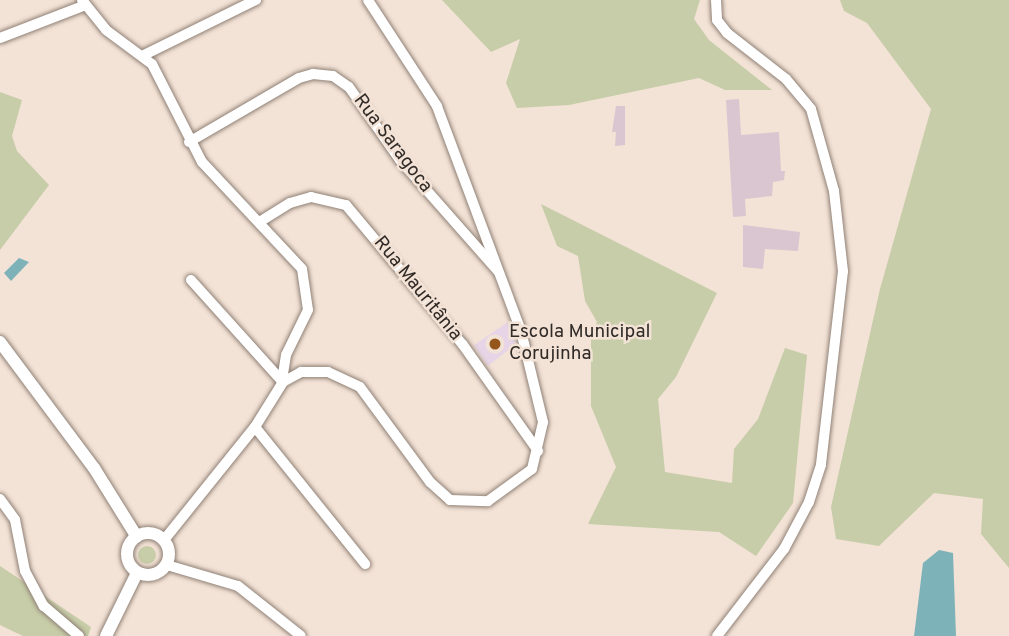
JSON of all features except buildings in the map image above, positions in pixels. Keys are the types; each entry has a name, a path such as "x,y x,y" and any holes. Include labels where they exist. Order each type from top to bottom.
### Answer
{"street":[{"path":"144,55 256,0"},
{"path":"282,381 310,370 351,381 438,492 460,504 499,496 532,468 543,437 539,396 500,275 437,106 368,0"},
{"path":"716,0 717,20 727,33 793,85 811,109 834,191 843,271 821,465 809,502 784,549 717,636"},
{"path":"0,38 83,3 106,30 144,55 159,75 188,142 223,189 261,221 302,269 309,299 286,355 282,381 255,427 164,540"},
{"name":"Rua Saragoca","path":"188,142 299,78 313,74 334,76 349,87 400,160 500,275"},
{"name":"Rua Mauritânia","path":"261,221 290,203 311,197 346,205 463,345 538,451"},
{"path":"191,280 282,381"},
{"path":"0,342 94,468 137,537"},
{"path":"255,427 365,564"},
{"path":"0,499 15,520 25,571 44,606 79,636"},
{"path":"147,532 164,540 169,551 167,565 155,574 137,573 126,553 137,537 147,532"},
{"path":"167,565 238,586 302,636"},
{"path":"106,636 137,573"}],"shaded area":[{"name":"Escola Municipal Corujinha","path":"508,322 516,344 488,366 474,345"}],"green space":[{"path":"442,0 700,0 694,19 709,40 772,90 725,90 699,78 569,105 517,108 506,83 520,39 491,52"},
{"path":"840,0 1009,0 1009,568 981,534 983,499 934,493 879,546 836,539 831,507 880,289 931,109 867,23 844,11"},
{"path":"0,92 22,100 12,136 17,151 49,185 0,250"},
{"path":"541,204 717,293 676,377 658,399 665,472 732,483 734,449 758,419 785,348 807,355 793,503 756,556 719,532 588,524 616,467 591,406 591,337 597,322 585,301 578,256 557,246"},
{"path":"143,546 151,546 156,555 154,562 143,564 138,559 138,551"},
{"path":"0,566 91,627 88,636 23,636 0,625"}],"water":[{"path":"19,258 29,262 11,281 4,273"},
{"path":"939,550 953,553 956,636 914,636 923,563"}],"place":[{"name":"Escola Municipal Corujinha","path":"495,344"}]}
